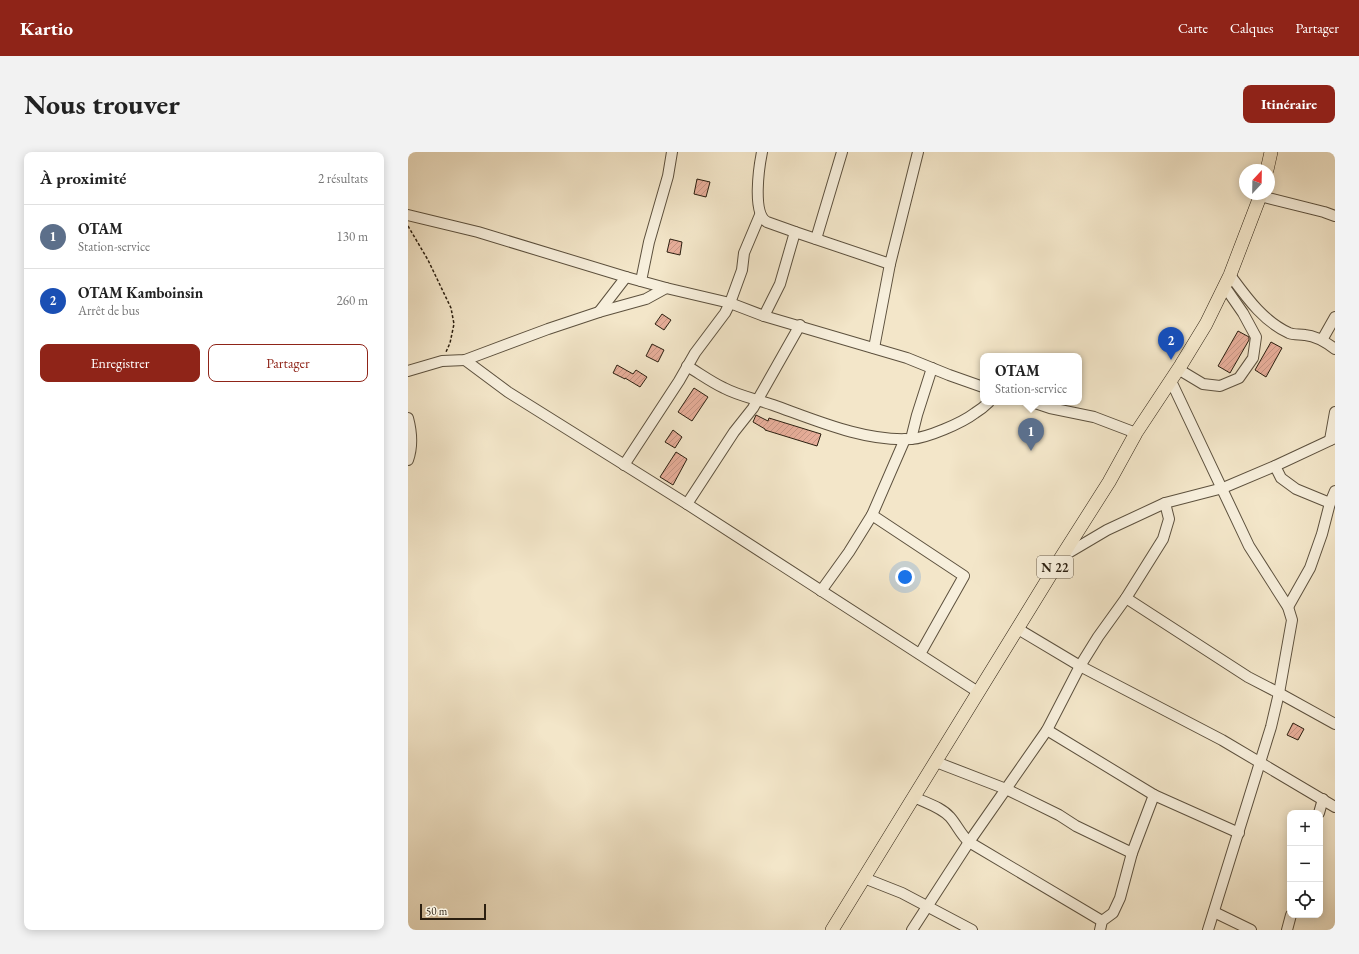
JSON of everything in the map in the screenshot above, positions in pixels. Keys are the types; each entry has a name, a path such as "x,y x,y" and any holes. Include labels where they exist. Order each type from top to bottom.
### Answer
{"main road":[{"path":"1268,164 1271,152"},
{"name":"N 22","path":"832,930 1109,482 1136,433 1171,381 1206,324 1227,281 1258,200"}],"street":[{"path":"641,281 649,242 668,176 672,152"},
{"path":"762,152 757,192 760,215 763,220 890,264"},
{"path":"816,239 842,152"},
{"path":"874,348 890,264 918,152"},
{"path":"1275,199 1335,216"},
{"path":"408,215 478,232 666,288 730,303 764,316 800,325 907,358 980,386"},
{"path":"624,465 695,353 730,303 742,270 744,254 760,215"},
{"path":"764,316 780,284 795,232"},
{"path":"599,312 626,277"},
{"path":"1227,281 1266,319 1291,334 1306,335 1322,340 1335,349"},
{"path":"1178,369 1203,384 1220,386 1239,378 1253,358 1256,337 1227,281"},
{"path":"408,371 442,361 465,360 599,312 646,300 666,288"},
{"path":"1322,340 1335,317"},
{"path":"687,504 734,432 758,400 800,325"},
{"path":"465,360 508,392 687,504 978,692"},
{"path":"688,366 722,388 740,395 841,429 880,438 922,438 975,414 986,405"},
{"path":"821,591 849,552 872,515 908,439 932,368"},
{"path":"1171,381 1223,488 1249,546 1288,607 1292,620 1279,692 1261,762 1208,930"},
{"path":"1041,405 1094,417 1136,433"},
{"path":"1062,556 1107,530 1164,503 1223,488 1275,466 1332,439 1335,412"},
{"path":"408,418 412,437 411,452 408,460"},
{"path":"1275,466 1281,478 1296,489 1330,503"},
{"path":"1288,607 1310,568 1335,491"},
{"path":"912,930 969,842 1047,730 1080,666 1098,637 1126,598 1162,539 1169,519 1164,503"},
{"path":"872,515 964,576 920,654"},
{"path":"1126,598 1248,677 1279,692 1335,724"},
{"path":"1018,629 1080,666 1199,727 1261,762 1335,807"},
{"path":"1047,730 1154,795 1239,833"},
{"path":"936,762 1006,789 1059,815 1076,826 1132,853"},
{"path":"914,797 941,809 951,818 969,842 1101,925 1113,914 1120,898 1132,853 1154,795"},
{"path":"1320,810 1323,799"},
{"path":"864,878 902,893 972,930"},
{"path":"1214,912 1251,930"},
{"path":"1287,930 1290,918"}],"path":[{"path":"408,226 428,260 451,308 454,324 450,343 442,361"}],"building":[{"path":"697,179 710,182 706,197 694,194"},
{"path":"670,239 682,242 680,255 667,252"},
{"path":"662,314 671,320 664,330 655,324"},
{"path":"1238,331 1249,337 1249,340 1230,373 1218,366"},
{"path":"1271,342 1282,348 1266,377 1255,370"},
{"path":"652,344 664,350 658,362 646,356"},
{"path":"617,365 633,374 636,370 647,377 640,387 613,373"},
{"path":"694,388 708,397 692,421 678,412"},
{"path":"756,415 768,421 769,418 821,434 817,446 765,430 753,422"},
{"path":"673,430 682,437 675,448 665,442"},
{"path":"676,452 687,459 673,485 660,477"},
{"path":"1293,723 1304,729 1298,740 1287,735"}],"place":[{"name":"OTAM Kamboinsin","path":"1171,360"},
{"name":"OTAM","path":"1031,451"}]}
